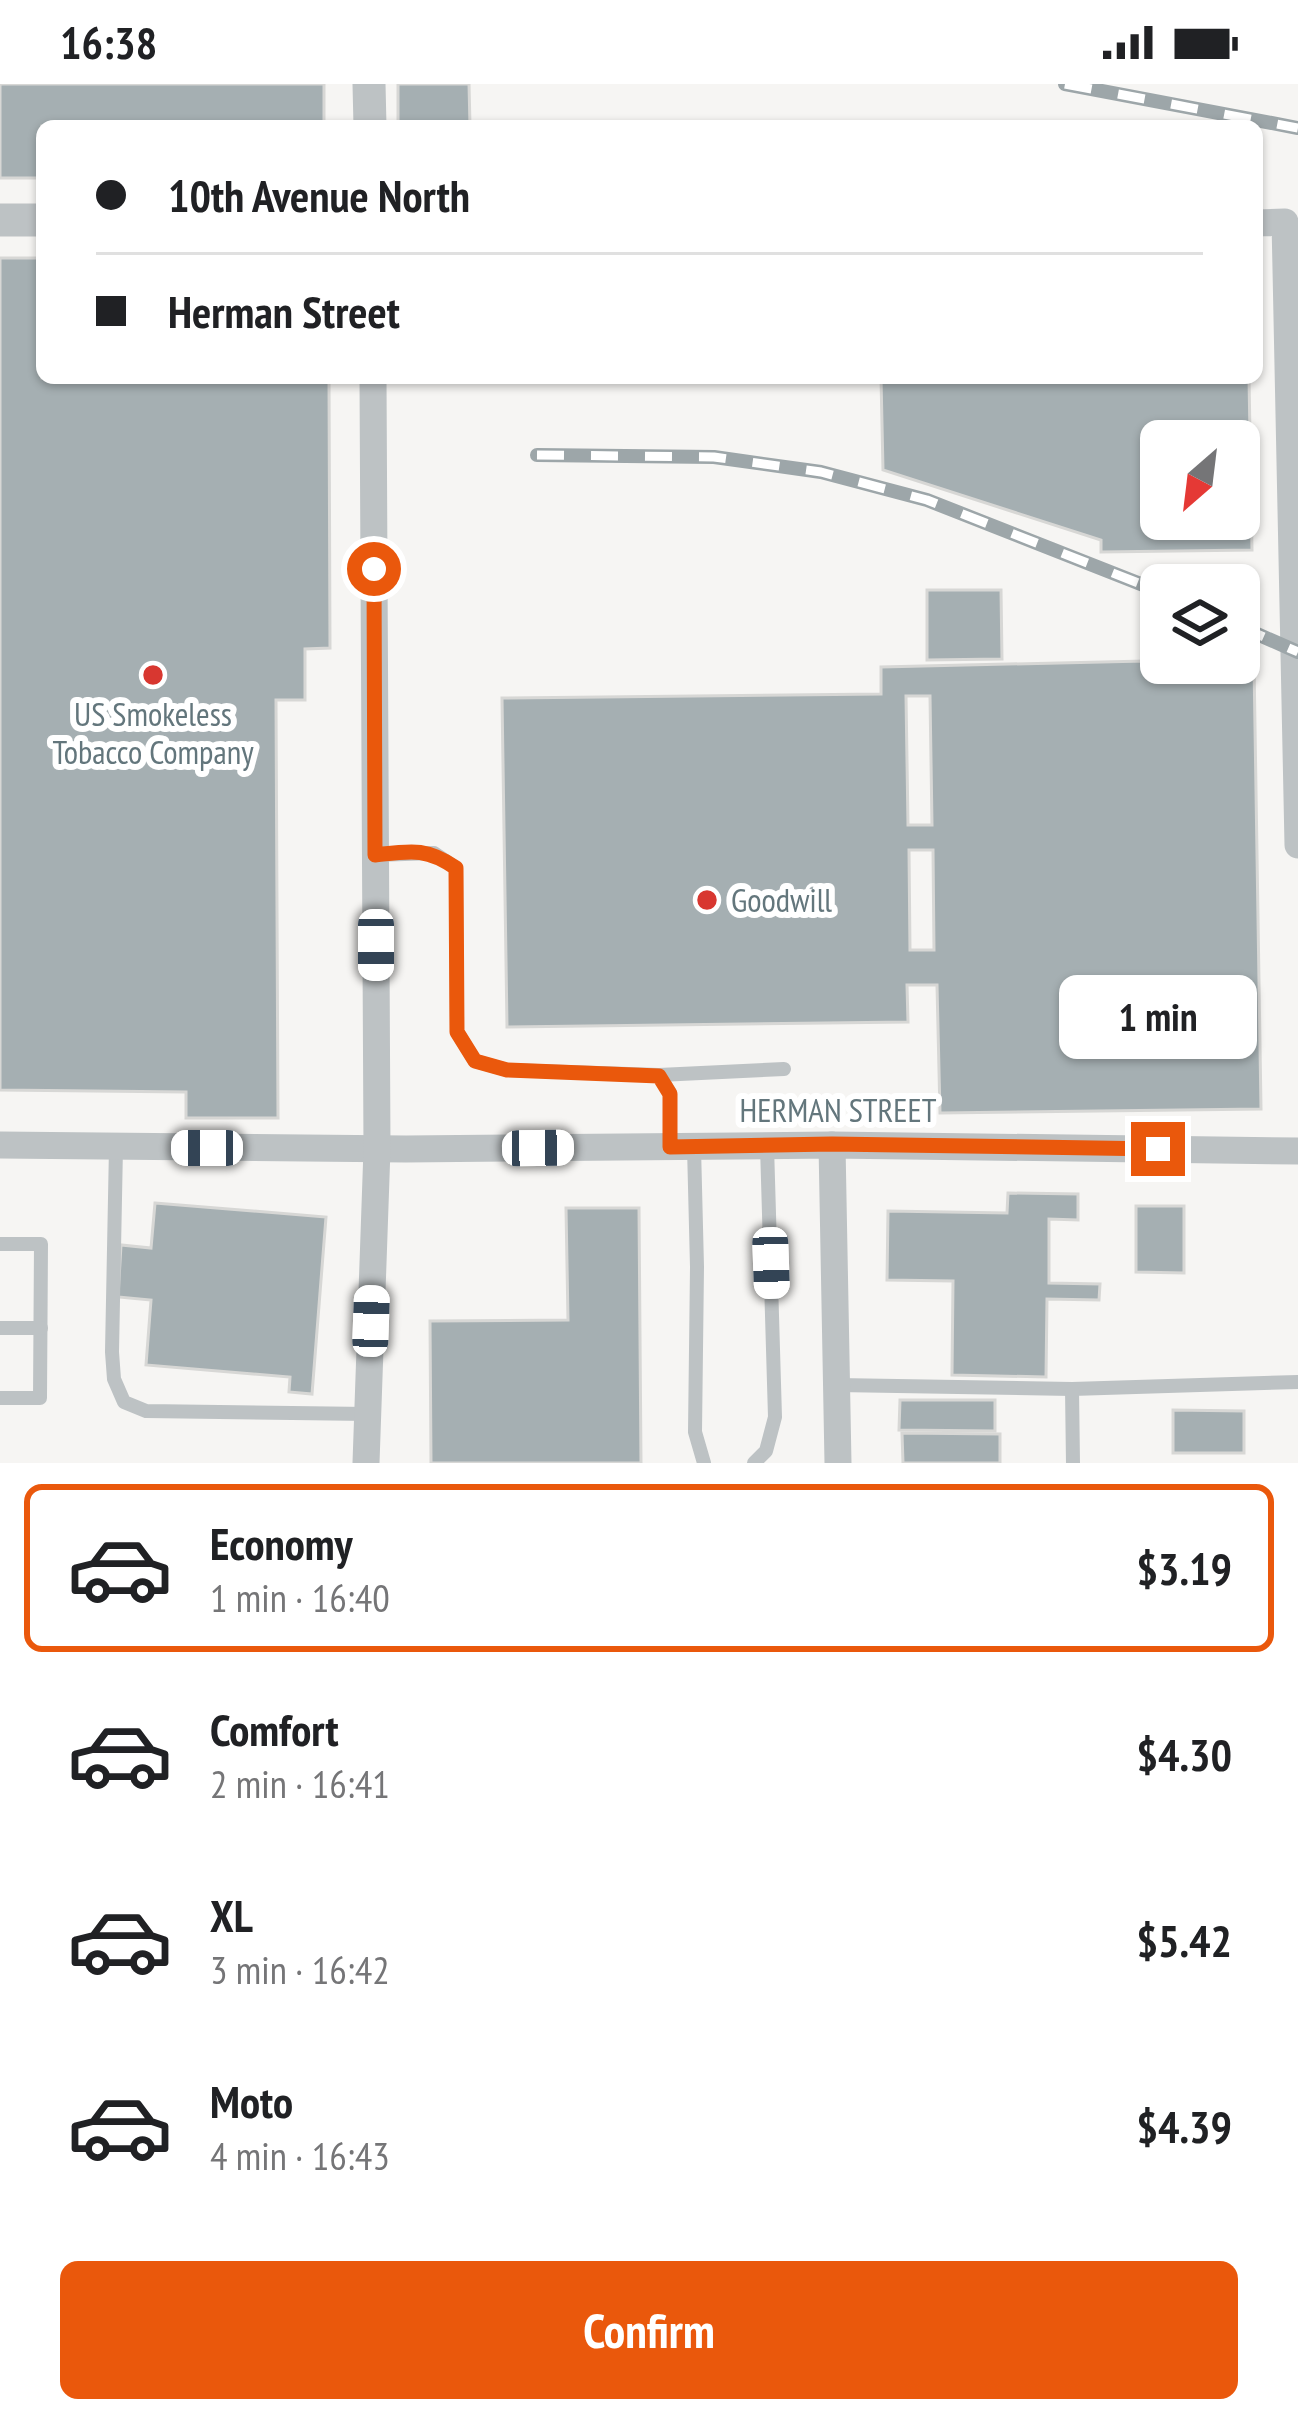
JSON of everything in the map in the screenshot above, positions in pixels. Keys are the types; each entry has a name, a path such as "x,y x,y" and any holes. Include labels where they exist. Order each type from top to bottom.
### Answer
{"street":[{"path":"369,84 370,120"},
{"path":"0,220 36,220"},
{"path":"1271,222 1298,845"},
{"path":"366,1463 377,1149 373,384"},
{"path":"832,1144 838,1463"},
{"name":"HERMAN STREET","path":"0,1145 377,1149 832,1144 1298,1151"}],"lane":[{"path":"375,855 434,853 456,868 457,1032 475,1061 507,1070 659,1076 784,1069"},
{"path":"659,1076 670,1094 682,1147 697,1267 695,1432 704,1463"},
{"path":"754,1463 766,1451 776,1417 767,1146"},
{"path":"116,1147 112,1352 114,1379 124,1402 146,1411 368,1414"},
{"path":"0,1244 40,1244 40,1398 0,1398"},
{"path":"0,1328 40,1328"},
{"path":"837,1385 1072,1389 1298,1382"},
{"path":"1072,1389 1073,1463"}],"building":[{"path":"0,84 324,84 324,120 36,120 36,178 0,178"},
{"path":"398,84 469,84 470,120 398,120"},
{"name":"US Smokeless Tobacco Company","path":"0,258 36,258 36,384 329,384 330,648 305,649 305,700 276,700 278,1118 186,1118 186,1092 0,1090"},
{"path":"881,384 1249,384 1250,420 1140,420 1140,540 1252,540 1252,550 1101,552 1101,540 883,470"},
{"path":"927,590 1001,590 1002,659 927,660"},
{"name":"Goodwill","path":"1140,661 1140,684 1254,684 1261,1109 940,1113 937,985 907,985 908,1022 507,1027 502,698 881,694 881,667","holes":["906,696 930,696 932,825 908,825","909,850 933,850 934,950 910,950"]},
{"path":"1008,1193 1078,1194 1078,1220 1049,1219 1049,1283 1100,1284 1099,1300 1047,1299 1046,1377 952,1375 953,1281 887,1280 888,1211 1007,1213"},
{"path":"155,1203 326,1217 312,1394 289,1392 290,1377 146,1365 151,1300 118,1297 121,1245 151,1248"},
{"path":"1136,1206 1184,1206 1184,1273 1136,1272"},
{"path":"566,1208 639,1208 641,1463 431,1463 430,1321 568,1320"},
{"path":"900,1400 995,1400 995,1431 899,1430"},
{"path":"1173,1410 1244,1411 1244,1453 1173,1453"},
{"path":"902,1433 1000,1434 1000,1463 903,1463"}],"railway":[{"path":"1065,84 1256,120"},
{"path":"1263,121 1298,128"},
{"path":"537,455 714,457 821,472 927,500 1140,584"},
{"path":"1260,635 1298,652"}],"place":[{"name":"US Smokeless Tobacco Company","path":"153,675"},
{"name":"Goodwill","path":"707,900"}],"route":[{"path":"374,569 375,855 434,853 456,868 457,1032 475,1061 507,1070 659,1076 670,1094 670,1147 832,1144 1158,1149"}]}
